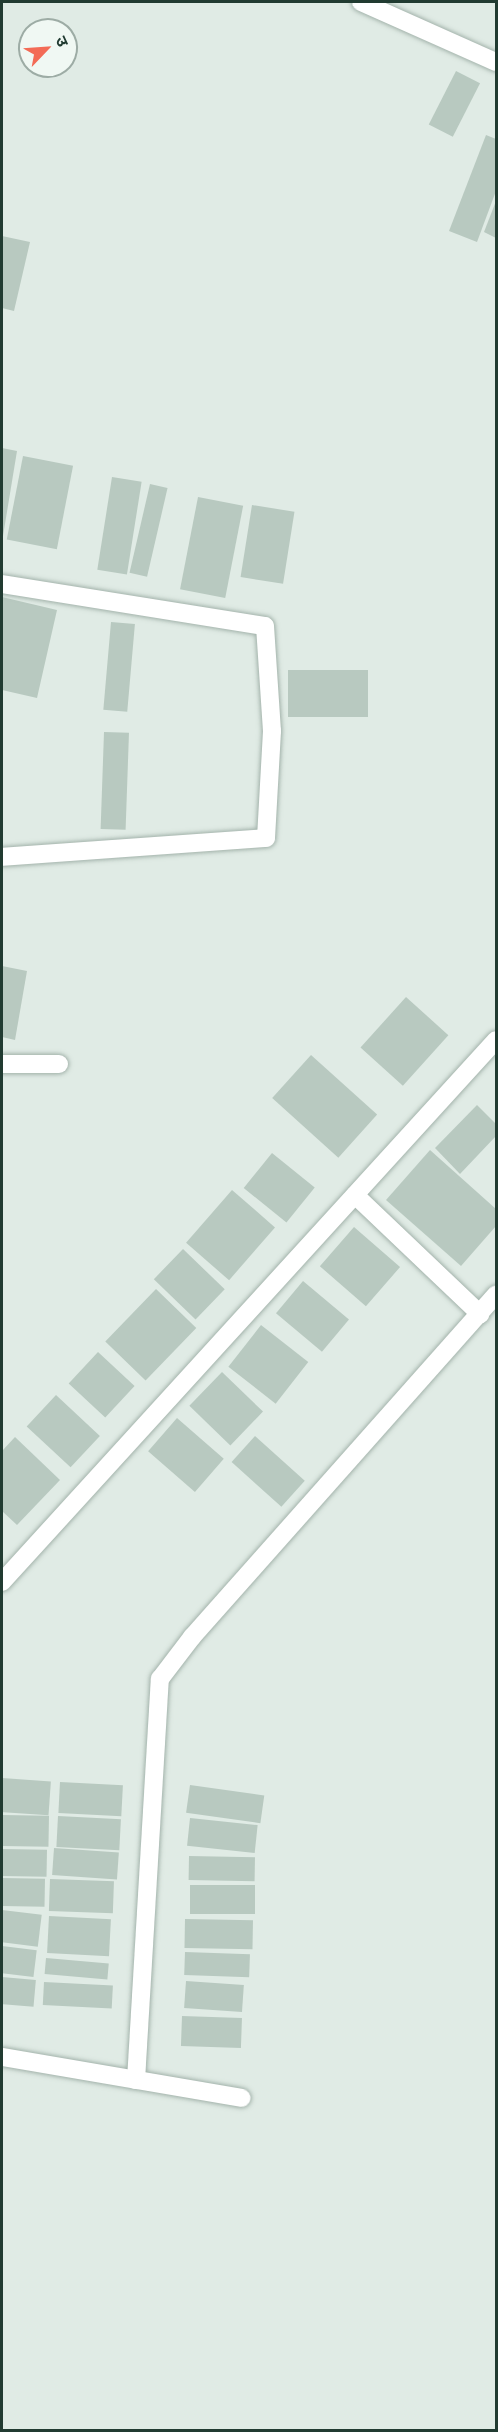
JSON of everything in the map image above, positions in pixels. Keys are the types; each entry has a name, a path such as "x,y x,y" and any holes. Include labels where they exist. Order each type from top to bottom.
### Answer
{"street":[{"path":"361,2 496,62"},
{"path":"2,584 265,626 272,731 266,838 2,857"},
{"path":"2,1582 496,1040"},
{"path":"2,1064 59,1064"},
{"path":"355,1195 480,1314"},
{"path":"136,2080 160,1679 192,1637 496,1296"},
{"path":"2,2057 242,2098"}],"building":[{"path":"456,71 480,83 453,137 429,124"},
{"path":"486,135 496,139 496,191 477,242 449,231"},
{"path":"496,201 496,238 484,232"},
{"path":"2,236 30,242 14,311 2,308"},
{"path":"2,448 17,451 3,536 2,536"},
{"path":"23,456 73,466 57,549 7,539"},
{"path":"112,477 142,482 127,575 97,570"},
{"path":"150,484 168,488 147,577 130,573"},
{"path":"198,497 243,506 225,598 180,589"},
{"path":"252,505 294,512 283,584 241,577"},
{"path":"2,597 57,610 37,698 2,690"},
{"path":"111,622 135,624 127,712 103,710"},
{"path":"288,670 368,670 368,717 288,717"},
{"path":"104,732 129,733 126,830 101,829"},
{"path":"2,966 27,971 15,1040 2,1037"},
{"path":"406,997 448,1035 403,1086 360,1048"},
{"path":"311,1055 377,1115 338,1158 272,1098"},
{"path":"477,1105 496,1124 496,1136 460,1174 435,1148"},
{"path":"430,1150 496,1209 496,1226 461,1266 386,1200"},
{"path":"272,1153 315,1188 286,1223 244,1188"},
{"path":"232,1190 275,1227 229,1280 186,1243"},
{"path":"354,1227 400,1267 366,1306 320,1266"},
{"path":"183,1249 225,1289 196,1320 154,1279"},
{"path":"303,1281 349,1320 322,1352 276,1313"},
{"path":"156,1289 196,1328 146,1380 105,1342"},
{"path":"261,1325 308,1362 276,1404 228,1367"},
{"path":"98,1352 135,1386 105,1418 69,1383"},
{"path":"222,1372 263,1412 230,1445 189,1406"},
{"path":"56,1395 100,1436 71,1467 27,1426"},
{"path":"177,1418 224,1459 195,1492 148,1451"},
{"path":"255,1436 305,1481 281,1507 232,1462"},
{"path":"15,1437 60,1480 17,1525 2,1511 2,1451"},
{"path":"2,1778 51,1781 49,1815 2,1812"},
{"path":"60,1782 123,1785 121,1816 58,1813"},
{"path":"190,1785 264,1795 260,1823 186,1813"},
{"path":"2,1815 49,1816 48,1847 2,1846"},
{"path":"58,1816 121,1819 119,1850 56,1847"},
{"path":"190,1818 258,1825 255,1853 187,1846"},
{"path":"54,1848 119,1853 117,1879 52,1875"},
{"path":"2,1849 47,1850 47,1877 2,1876"},
{"path":"189,1856 255,1857 255,1881 189,1880"},
{"path":"2,1878 45,1879 45,1907 2,1906"},
{"path":"50,1879 114,1881 113,1913 49,1911"},
{"path":"190,1885 255,1885 255,1914 190,1914"},
{"path":"2,1910 42,1915 38,1947 2,1942"},
{"path":"49,1916 111,1919 109,1956 47,1953"},
{"path":"185,1919 253,1920 252,1949 184,1948"},
{"path":"2,1946 37,1950 33,1977 2,1973"},
{"path":"185,1952 250,1954 249,1977 184,1975"},
{"path":"46,1958 109,1963 107,1979 45,1974"},
{"path":"2,1977 36,1980 34,2007 2,2004"},
{"path":"186,1981 244,1985 242,2012 184,2008"},
{"path":"44,1982 113,1986 112,2009 43,2005"},
{"path":"182,2016 242,2018 241,2048 181,2046"}]}
